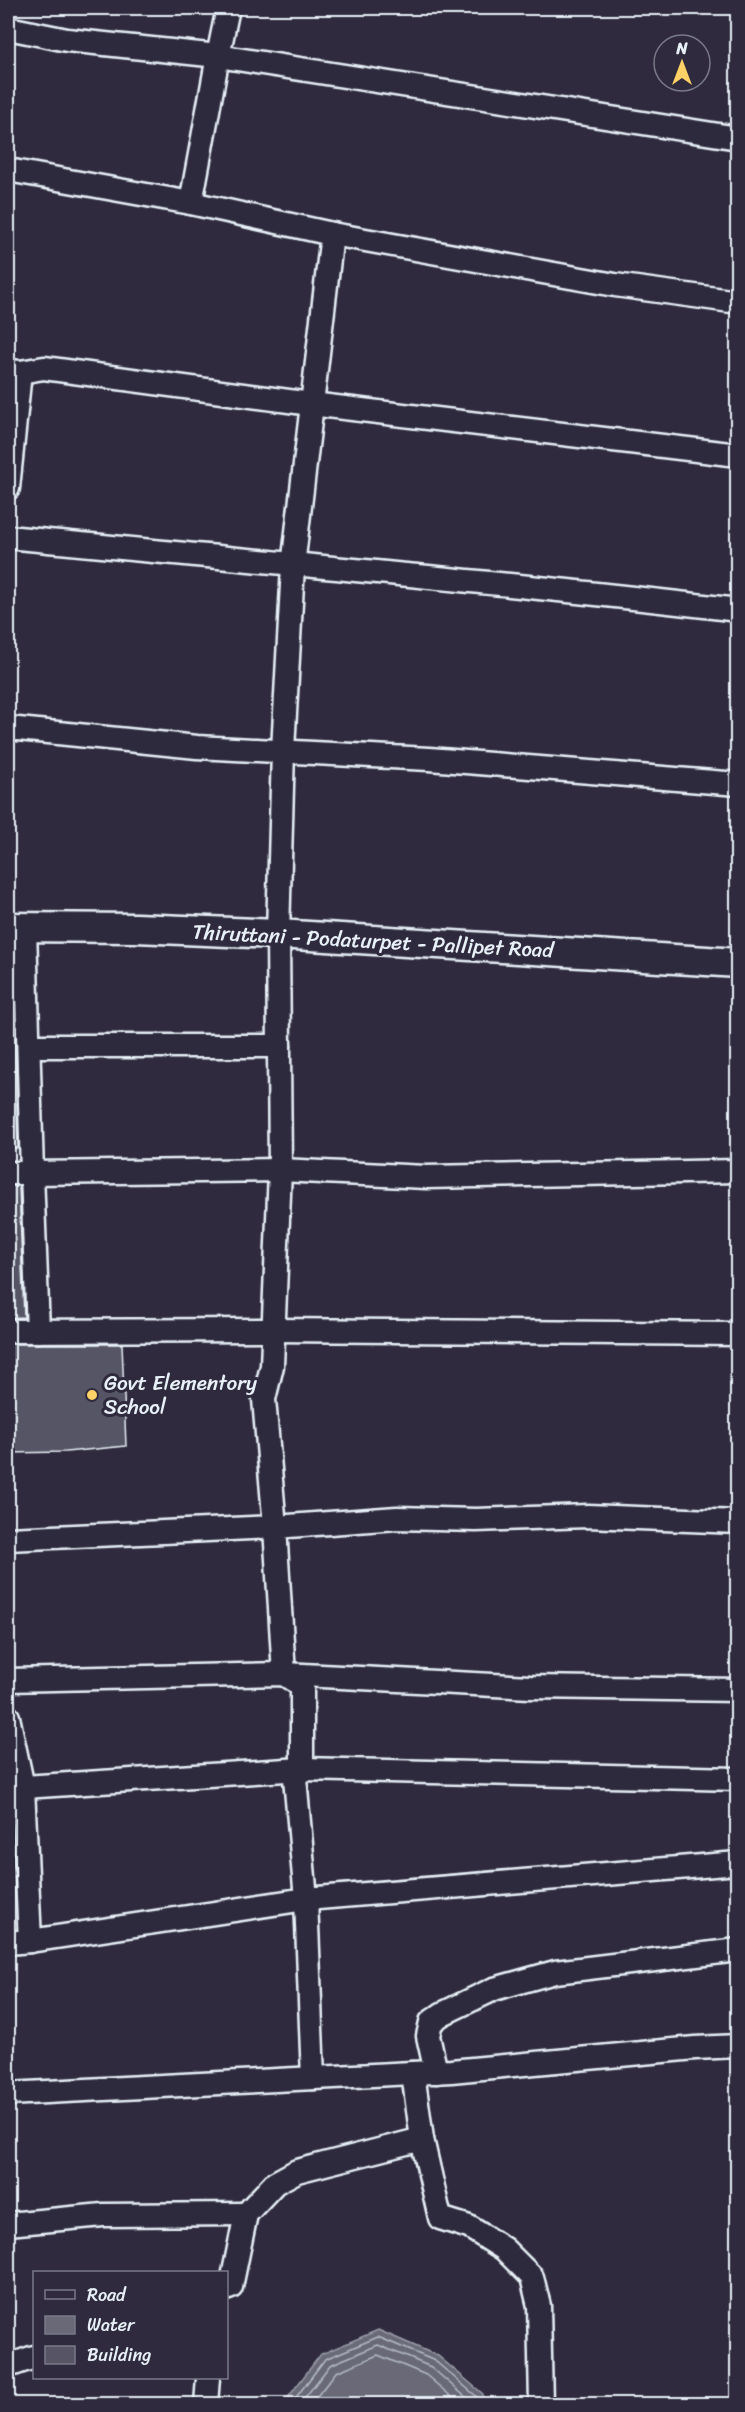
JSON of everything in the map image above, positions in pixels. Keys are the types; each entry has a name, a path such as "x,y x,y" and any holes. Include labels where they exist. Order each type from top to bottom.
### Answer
{"main road":[{"name":"Thiruttani - Podaturpet - Pallipet Road","path":"16,927 136,928 278,934 738,963"}],"street":[{"path":"191,203 228,8"},
{"path":"8,28 67,40 218,56 738,138"},
{"path":"8,170 191,203 332,234 615,285 738,302"},
{"path":"284,1674 264,1399 272,1366 280,1170 278,934 283,750 293,566 332,234"},
{"path":"8,488 14,371 44,368 311,404 738,455"},
{"path":"8,537 293,566 562,589 738,610"},
{"path":"8,728 197,747 429,759 738,784"},
{"path":"16,927 29,1046 38,1331"},
{"path":"29,1046 279,1046"},
{"path":"8,1173 280,1170 426,1177 738,1171"},
{"path":"8,1331 272,1330 738,1334"},
{"path":"8,1539 275,1527 398,1518 476,1520 588,1516 738,1521"},
{"path":"284,1674 302,1686 302,1769 295,1778 306,1899 313,2078"},
{"path":"8,1680 284,1674 530,1687 738,1690"},
{"path":"8,1717 15,1787 19,1942 306,1899 738,1863"},
{"path":"15,1787 302,1769 738,1779"},
{"path":"436,2072 428,2036 431,2022 442,2014 494,1989 555,1972 738,1950"},
{"path":"8,2094 436,2072 738,2046"},
{"path":"412,2073 422,2139 440,2218 469,2227 504,2249 532,2277 539,2306 541,2404"},
{"path":"228,2289 231,2288 246,2214 275,2183 297,2171 422,2139"},
{"path":"8,2224 103,2215 246,2214"},
{"path":"8,2366 33,2357"},
{"path":"206,2404 208,2379"}],"water":[{"path":"378,2330 438,2356 483,2394 483,2404 283,2404 321,2354"}],"building":[{"path":"8,1040 15,1040 18,1148 8,1148"},
{"path":"8,1186 19,1186 24,1317 8,1318"},
{"path":"8,1344 122,1344 126,1446 66,1452 8,1453"}],"place":[{"name":"Govt Elementory School","path":"92,1395"}]}
